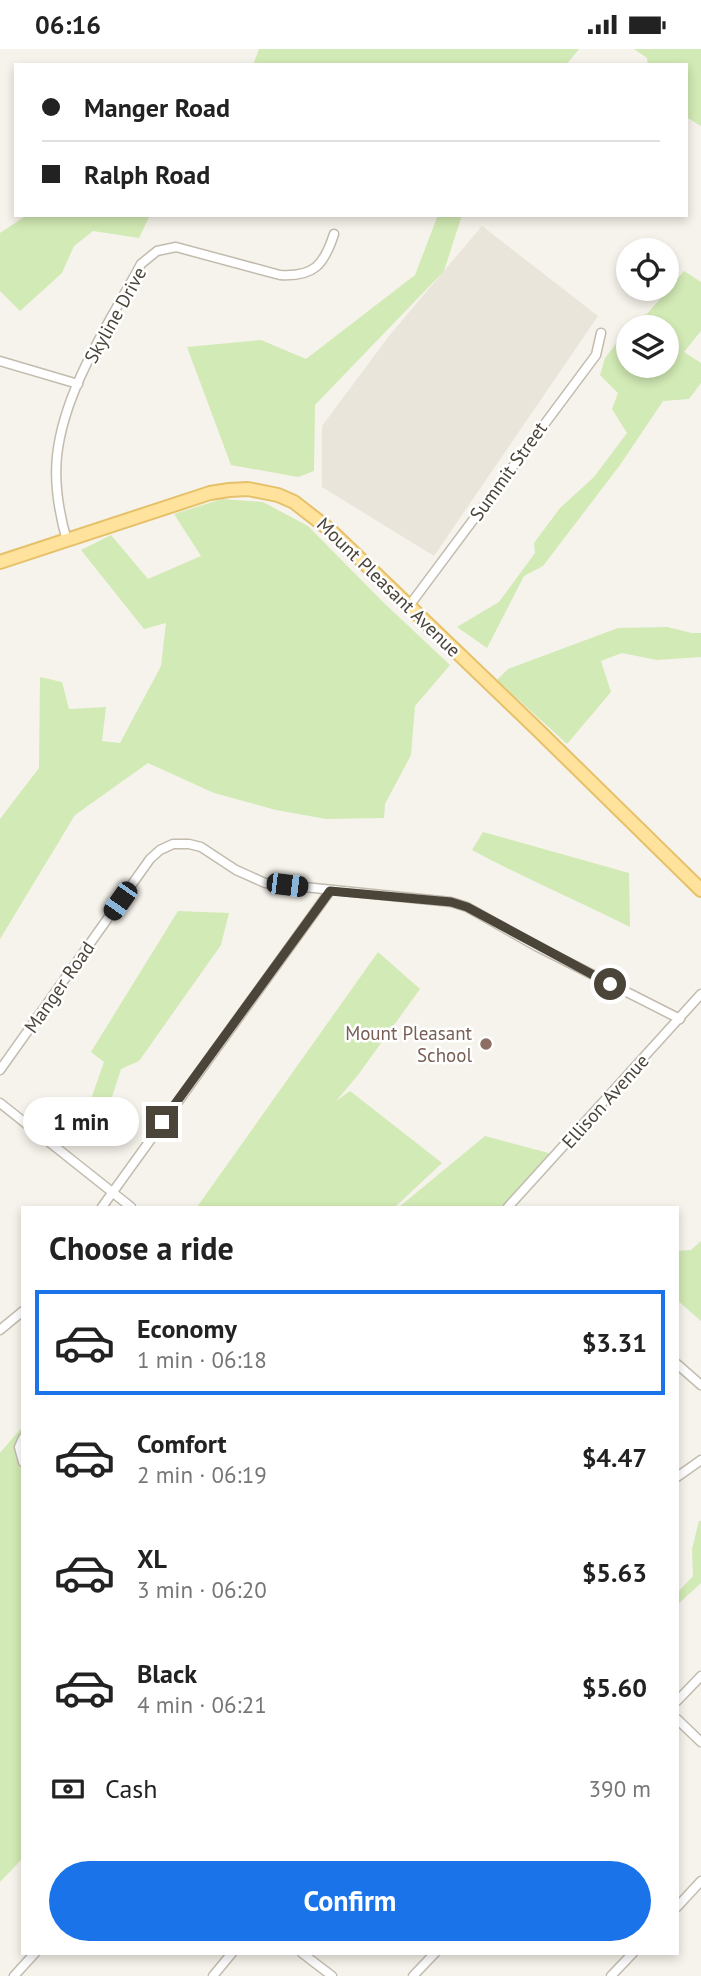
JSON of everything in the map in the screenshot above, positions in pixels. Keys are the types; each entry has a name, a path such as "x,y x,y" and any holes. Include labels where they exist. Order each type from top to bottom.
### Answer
{"main road":[{"name":"Mount Pleasant Avenue","path":"0,562 209,493 262,491 294,502 310,512 701,890"}],"street":[{"name":"Skyline Drive","path":"67,541 57,495 57,456 64,423 78,384 141,264 157,251 176,247 280,275 296,276 327,256 334,234"},
{"name":"Summit Street","path":"409,607 596,355 601,333"},
{"path":"0,361 78,384"},
{"name":"Manger Road","path":"0,1070 150,859 173,844 201,847 249,878 265,883 451,902 467,907 536,946 680,1019"},
{"path":"103,1206 330,891"},
{"name":"Ellison Avenue","path":"509,1206 701,994"},
{"path":"0,1103 130,1206"},
{"path":"0,1330 21,1313"},
{"path":"679,1366 701,1385"},
{"path":"679,1475 701,1460"},
{"path":"679,1699 701,1676"},
{"path":"679,1721 701,1742"},
{"path":"679,1904 701,1881"},
{"path":"14,1976 33,1955"},
{"path":"212,1976 230,1955"},
{"path":"305,1955 332,1976"},
{"path":"413,1976 433,1955"},
{"path":"611,1976 632,1955"}],"shaded area":[{"path":"482,226 598,316 434,556 322,487 322,426 389,336"}],"green space":[{"path":"259,49 579,49 568,63 254,63"},
{"path":"634,49 701,49 701,126 688,118 688,63 648,63 647,58"},
{"path":"24,217 149,217 139,238 93,231 74,246 62,273 20,311 0,291 0,233"},
{"path":"437,217 461,217 444,271 315,405 314,471 298,477 231,465 187,347 261,340 306,359 415,275"},
{"path":"684,271 701,282 701,331 684,352 701,363 701,383 689,399 663,401 620,465 543,566 524,576 487,648 457,627 499,602 535,553 534,543 560,508 594,477 627,433 612,409 618,393 600,375 605,358 616,344 616,378 679,378 679,315 644,315 658,301 679,301 679,277"},
{"path":"222,499 263,502 308,526 450,665 415,706 411,755 385,804 384,818 326,819 276,810 214,793 148,763 75,815 0,939 0,819 39,768 40,677 62,682 69,709 106,707 102,741 120,743 161,666 166,623 144,629 81,550 111,535 148,579 201,556 174,514"},
{"path":"667,627 701,633 701,657 657,660 622,653 601,661 611,692 567,744 497,680 508,669 618,628"},
{"path":"483,832 629,873 630,927 472,850"},
{"path":"178,911 229,913 221,945 139,1061 121,1069 112,1097 91,1099 104,1062 91,1052"},
{"path":"378,952 420,989 336,1101 350,1091 442,1163 396,1206 198,1206"},
{"path":"485,1136 556,1155 509,1206 400,1206"},
{"path":"701,1241 701,1321 679,1302 679,1251 691,1250"},
{"path":"21,1428 21,1860 0,1882 0,1453"},
{"path":"701,1521 701,1583 679,1603 679,1591 693,1576 692,1549"}],"place":[{"name":"Mount Pleasant School","path":"486,1044"}],"route":[{"path":"162,1122 330,891 451,902 467,907 610,984"}]}
